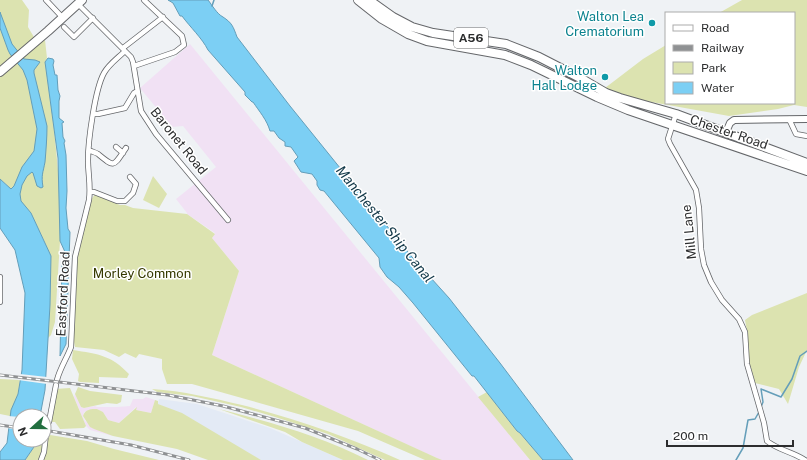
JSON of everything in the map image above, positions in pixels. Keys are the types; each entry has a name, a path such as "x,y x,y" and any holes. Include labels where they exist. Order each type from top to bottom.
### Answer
{"highway":[{"name":"Chester Road","path":"358,0 382,19 408,34 428,41 505,55 531,64 603,100 628,110 807,171"},
{"name":"Chester Road","path":"369,0 393,18 412,27 433,34 506,44 545,60 606,93 676,114 807,163"},
{"path":"0,72 80,2"}],"street":[{"path":"46,0 62,18"},
{"path":"80,2 93,18 131,57 134,66 175,52 184,45 182,36 144,0"},
{"name":"Eastford Road","path":"57,380 59,370 67,359 71,347 75,257 90,192 89,150 96,96 103,74 113,62 124,50 163,17"},
{"path":"64,27 74,37 93,18"},
{"name":"Baronet Road","path":"134,66 141,111 156,134 228,220"},
{"path":"94,114 125,108 134,93 137,91"},
{"name":"Mill Lane","path":"676,114 668,139 696,190 699,208 701,249 704,266 711,282 722,300 739,319 745,332 747,364 764,424 767,441 773,446 799,456 805,460"},
{"path":"788,119 796,134 807,136"},
{"path":"726,132 730,123 734,120 807,119"},
{"path":"89,150 96,152 111,164 115,163 124,151 116,147"},
{"path":"90,192 94,192 117,201 125,201 133,193 136,184 130,178"},
{"path":"0,277 0,302"},
{"path":"51,408 56,385"},
{"path":"40,460 44,448"}],"shaded area":[{"path":"190,44 530,460 441,460 212,355 239,271 212,238 215,233 187,214 176,199 216,167 183,126 172,127 140,88"},
{"path":"75,394 81,407 84,408 95,406 130,406 133,399 143,399 146,397 155,400 151,413 136,410 136,407 119,423 108,420 103,412 97,409 84,412 83,416 85,421 113,436 90,430 86,426 74,397"},
{"path":"159,399 197,404 270,428 343,460 261,460 158,404"}],"green space":[{"path":"0,0 22,0 29,10 28,27 38,44 45,40 47,58 45,62 53,118 60,191 60,241 55,322 51,335 47,339 50,305 51,256 31,213 0,179"},
{"path":"742,0 807,0 807,107 794,105 778,109 729,116 624,97 605,88 643,59 665,46 665,104 795,104 795,12 721,12"},
{"path":"153,176 167,194 159,208 143,200"},
{"name":"Morley Common","path":"95,194 120,205 133,208 187,214 215,234 212,238 239,271 212,355 442,460 425,460 358,431 192,384 167,384 162,369 162,359 139,354 136,358 125,353 119,357 104,350 75,347 73,337 75,257 91,200"},
{"path":"807,293 807,350 799,367 788,404 779,389 755,383 749,365 745,320 752,315"},
{"path":"73,350 104,356 116,363 129,374 127,378 99,377 99,383 80,382 78,381 79,374 72,359"},
{"path":"0,379 20,380 18,394 10,416 0,414"},
{"path":"78,387 90,391 122,395 121,402 117,404 107,403 84,408 81,407 75,394"},
{"path":"70,388 86,426 84,428 60,429 55,422 52,422 52,408 55,389"},
{"path":"152,389 197,395 262,410 342,436 400,460 385,460 328,434 241,407 192,396 157,392"},
{"path":"487,392 517,431 543,460 530,460 478,397"},
{"path":"155,400 158,401 158,404 182,413 261,460 208,460 177,449 113,436 90,427 83,416 90,409 97,409 103,412 108,420 119,423 137,407 136,410 151,413"},
{"path":"219,409 314,437 350,451 368,460 343,460 302,442 285,432"},
{"path":"52,435 87,441 159,460 25,460 33,448 52,448"}],"water":[{"name":"Manchester Ship Canal","path":"168,0 208,0 219,14 230,23 237,37 290,106 412,257 449,298 573,460 543,460 517,431 474,376 472,376 413,303 399,287 387,277 380,267 379,258 324,191 320,190 317,185 317,181 312,174 301,172 294,161 298,157 291,147 285,146 285,142 279,138 274,131 270,131 265,119 253,102 245,95 245,92 208,50 182,16 180,16 173,3"},
{"path":"0,12 12,44 24,59 40,62 34,70 34,73 47,126 45,162 42,177 43,187 41,188 37,186 32,172 27,176 22,185 20,194 21,201 31,213 51,256 45,390 42,408 12,408 12,448 33,448 25,460 0,460 0,452 7,443 11,410 18,394 22,370 25,293 15,250 0,228 0,179 11,189 14,186 22,167 34,151 37,129 27,80 23,70 10,54 0,28"},
{"path":"48,58 53,59 54,61 53,65 55,75 57,75 60,96 59,118 64,122 62,123 66,155 66,208 68,229 70,232 66,344 60,356 62,263 65,252 60,241 58,158 45,62"}],"pier":[{"path":"20,374 47,377 47,384 18,380"},
{"path":"8,416 12,416 12,429 7,428"}],"waterway":[{"path":"212,6 214,0"},
{"path":"761,407 763,402 761,389 781,397 792,379 800,356 807,351"},
{"path":"736,460 743,448 748,420 755,419 759,412"}],"railway":[{"path":"0,375 168,395 223,406 305,428 380,460"},
{"path":"0,425 12,427"},
{"path":"52,431 131,445 189,460"}],"place":[{"name":"Walton Lea Crematorium","path":"652,23"},
{"name":"Walton Hall Lodge","path":"605,77"}]}
